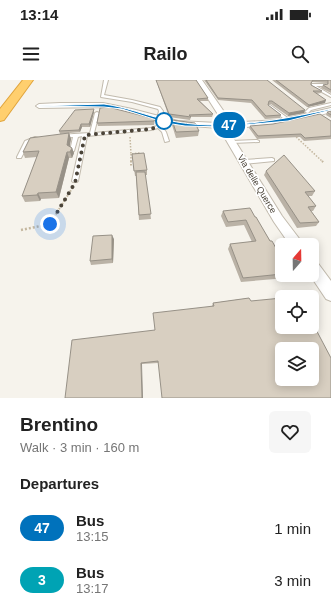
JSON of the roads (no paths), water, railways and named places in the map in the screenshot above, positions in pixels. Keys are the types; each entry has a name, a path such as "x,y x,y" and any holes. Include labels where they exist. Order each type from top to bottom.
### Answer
{"highway":[{"path":"0,102 18,80"},
{"path":"0,117 28,80"}],"street":[{"name":"Via delle Querce","path":"199,80 223,116 222,126 278,219 292,238"},
{"path":"39,106 104,105 123,108 162,120 185,124 222,126 284,119 331,110"},
{"path":"319,276 331,294"}],"lane":[{"path":"106,80 102,96 137,102 159,108 161,111 162,120 159,127"},
{"path":"325,85 312,85 331,96"},
{"path":"315,114 310,109 331,104"},
{"path":"269,106 284,119"},
{"path":"302,107 315,114"},
{"path":"92,134 97,113"},
{"path":"52,137 76,136 159,127"},
{"path":"159,127 164,132 167,141"},
{"path":"75,181 85,135"},
{"path":"72,151 76,136"},
{"path":"19,157 27,142 34,139 43,138"},
{"path":"232,142 257,141"},
{"path":"243,160 270,159"}]}
